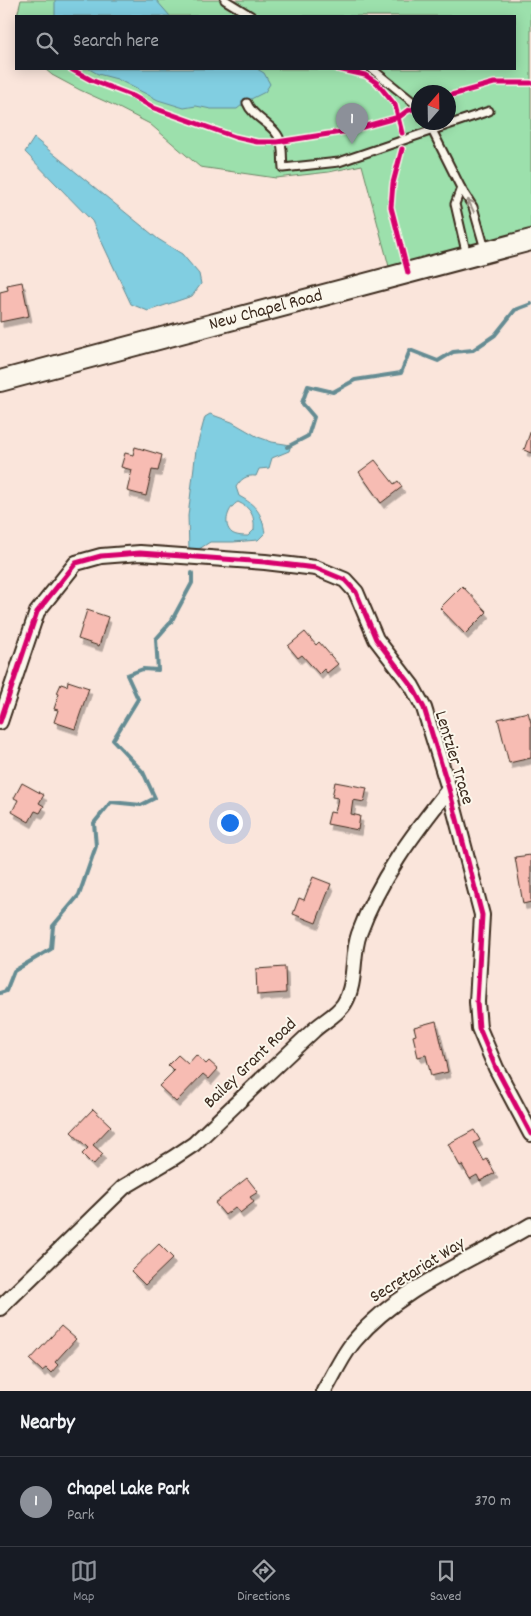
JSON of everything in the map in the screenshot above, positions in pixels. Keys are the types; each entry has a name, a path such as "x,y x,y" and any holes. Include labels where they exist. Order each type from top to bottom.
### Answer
{"street":[{"name":"New Chapel Road","path":"0,381 531,240"},
{"name":"Lentzier Trace","path":"0,722 37,612 76,563 101,556 140,553 265,562 316,568 345,580 356,592 376,639 412,686 424,708 449,789 482,915 477,1002 479,1028 496,1068 531,1134"},
{"name":"Bailey Grant Road","path":"0,1308 124,1187 194,1144 344,1004 351,984 358,936 372,903 390,868 449,789"},
{"name":"Secretariat Way","path":"324,1391 354,1340 376,1318 399,1300 531,1225"}],"lane":[{"path":"225,0 249,15"},
{"path":"373,70 411,100"},
{"path":"247,103 259,118 275,132 281,141 283,168 339,162 432,130 461,188 473,206 477,255"},
{"path":"456,122 489,111"},
{"path":"461,188 455,204 477,255"}],"green space":[{"path":"21,0 531,0 531,234 391,274 362,165 329,172 276,178 200,167 150,124 80,90 46,70 516,70 516,15 17,15"}],"water":[{"path":"55,0 156,0 169,15 55,15"},
{"path":"91,70 259,70 264,73 270,84 265,92 247,101 237,109 211,109 196,106 184,108 158,100 117,79"},
{"path":"34,138 158,239 182,254 199,274 201,284 192,296 148,311 131,304 92,221 25,152"},
{"path":"210,414 232,422 258,437 272,442 291,445 289,451 272,458 269,468 259,469 256,476 244,478 236,487 239,496 257,510 265,533 258,540 210,542 196,551 193,549 189,550 188,516 196,450 205,417","holes":["238,502 249,510 254,521 254,530 248,536 232,533 227,525 231,508"]}],"building":[{"path":"22,282 29,316 0,322 0,292 8,290 7,285"},
{"path":"531,430 531,453 524,450"},
{"path":"135,447 162,455 158,471 152,470 146,496 127,491 132,470 121,467 125,453 133,455"},
{"path":"375,460 394,484 398,481 402,487 381,503 359,472"},
{"path":"462,586 487,612 465,634 440,608"},
{"path":"87,610 108,617 99,646 78,639"},
{"path":"305,632 316,645 319,642 338,664 327,673 324,669 319,674 302,655 298,658 288,646"},
{"path":"68,681 89,688 75,729 54,722 58,710 54,709 59,694 57,693 61,684 67,686"},
{"path":"528,712 531,723 531,758 509,763 498,719"},
{"path":"335,782 367,788 364,802 353,800 351,814 360,816 358,830 327,824 330,812 335,813 338,798 332,797"},
{"path":"22,783 44,795 39,803 44,806 40,813 35,811 29,822 12,812 18,800 14,798"},
{"path":"531,855 531,902 523,904 515,857"},
{"path":"313,877 331,884 316,923 293,914 299,898 304,900"},
{"path":"285,967 286,993 257,995 256,969"},
{"path":"436,1021 448,1072 431,1076 426,1055 418,1057 413,1036 416,1035 414,1027"},
{"path":"178,1055 188,1064 196,1055 206,1064 209,1061 218,1069 209,1079 203,1074 176,1102 159,1086 174,1071 168,1065"},
{"path":"93,1109 111,1126 93,1145 103,1154 93,1165 82,1154 88,1148 71,1132"},
{"path":"474,1130 480,1140 474,1143 484,1161 487,1159 495,1173 480,1181 477,1175 470,1179 462,1165 460,1166 448,1144"},
{"path":"247,1178 258,1192 250,1197 254,1202 240,1213 235,1207 225,1215 215,1203"},
{"path":"159,1244 173,1258 145,1285 131,1271"},
{"path":"61,1326 76,1339 55,1362 58,1365 51,1373 46,1368 42,1371 30,1360"}],"waterway":[{"path":"287,447 308,436 314,417 302,403 308,386 333,392 355,380 401,373 410,350 438,361 453,352 473,350 495,335 515,310 531,304"},
{"path":"0,993 6,991 14,971 51,949 53,926 79,895 96,846 94,823 111,802 141,805 155,798 143,772 113,740 138,699 127,675 143,669 158,670 156,639 171,622 192,583 192,573"}],"cycle path":[{"path":"73,70 91,80 133,96 154,108 235,137 257,142 277,142 348,131 399,117 411,110"},
{"path":"342,70 365,75 377,83 395,105 402,133"},
{"path":"456,94 494,83 531,83"},
{"path":"402,149 393,183 391,207 408,273"},
{"path":"0,722 37,612 76,563 101,556 140,553 265,562 316,568 345,580 356,592 376,639 412,686 424,708 449,789 482,915 477,1002 479,1028 496,1068 531,1134"}],"place":[{"name":"Chapel Lake Park","path":"352,144"}]}
